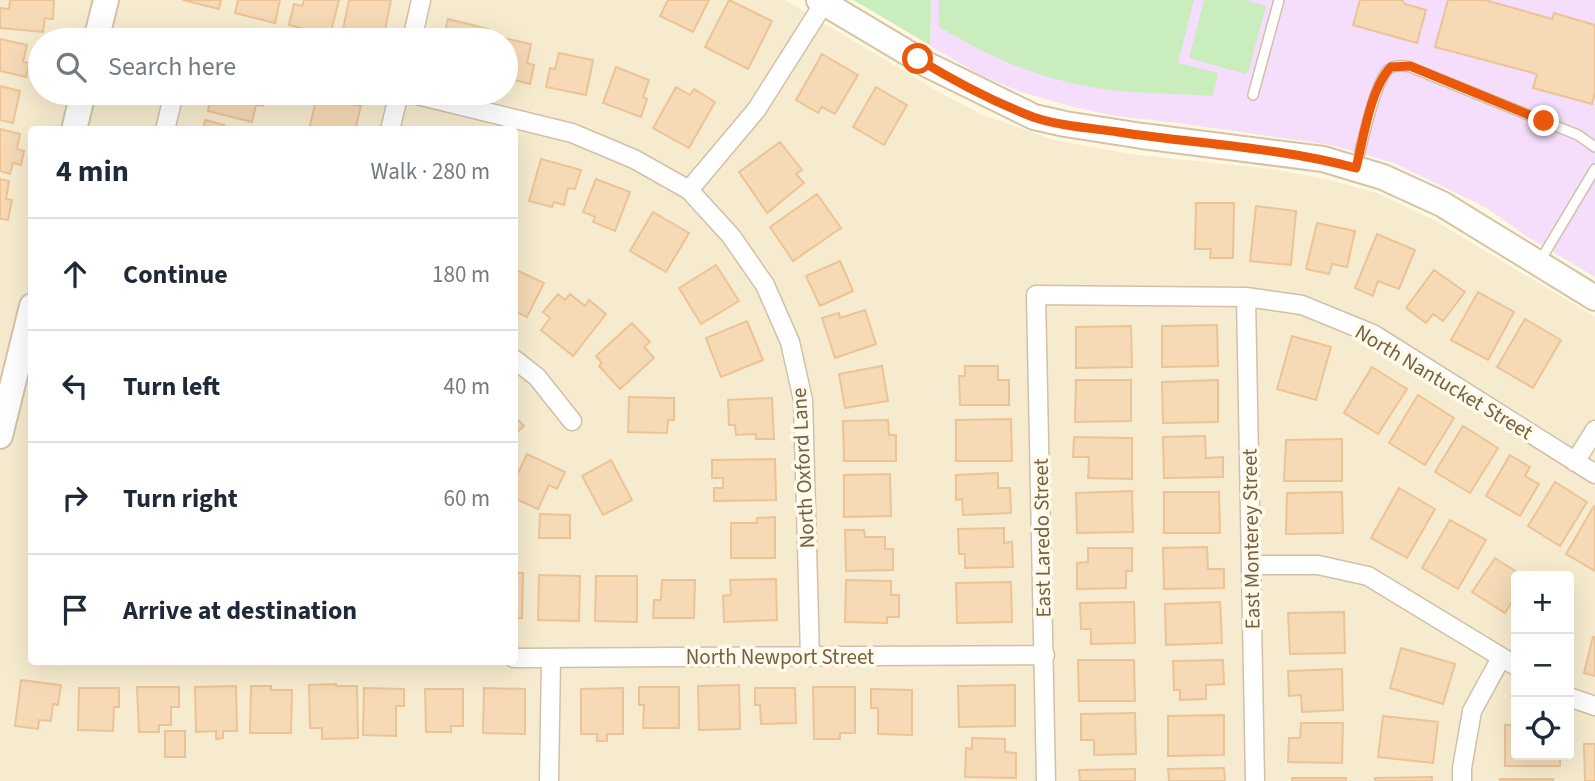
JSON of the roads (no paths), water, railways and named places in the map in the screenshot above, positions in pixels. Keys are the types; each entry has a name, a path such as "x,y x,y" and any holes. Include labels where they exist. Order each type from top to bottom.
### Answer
{"street":[{"path":"99,28 106,0"},
{"path":"415,28 421,0"},
{"path":"689,190 757,109 821,1 928,65 1034,117 1142,136 1309,157 1356,168 1409,187 1442,204 1595,298"},
{"path":"75,126 80,105"},
{"path":"166,126 171,105"},
{"path":"391,126 396,105"},
{"name":"North Oxford Lane","path":"458,105 572,133 634,159 689,190 731,236 765,285 790,342 803,400 810,657"},
{"name":"North Nantucket Street","path":"1036,295 1246,298 1302,306 1373,334 1595,474"},
{"name":"East Laredo Street","path":"1036,295 1046,781"},
{"name":"East Monterey Street","path":"1246,298 1255,781"},
{"path":"0,436 28,322"},
{"path":"518,362 537,377 572,421"},
{"path":"1575,462 1595,430"},
{"path":"1252,565 1318,565 1368,576 1509,662 1472,711 1462,781"},
{"name":"North Newport Street","path":"518,658 1045,655"},
{"path":"549,781 551,659"},
{"path":"1574,699 1595,706"}],"lane":[{"path":"1253,95 1279,0"},
{"path":"1356,168 1375,96 1384,74 1391,67 1401,65 1410,66 1578,135 1595,148"},
{"path":"1539,262 1595,169"}]}
